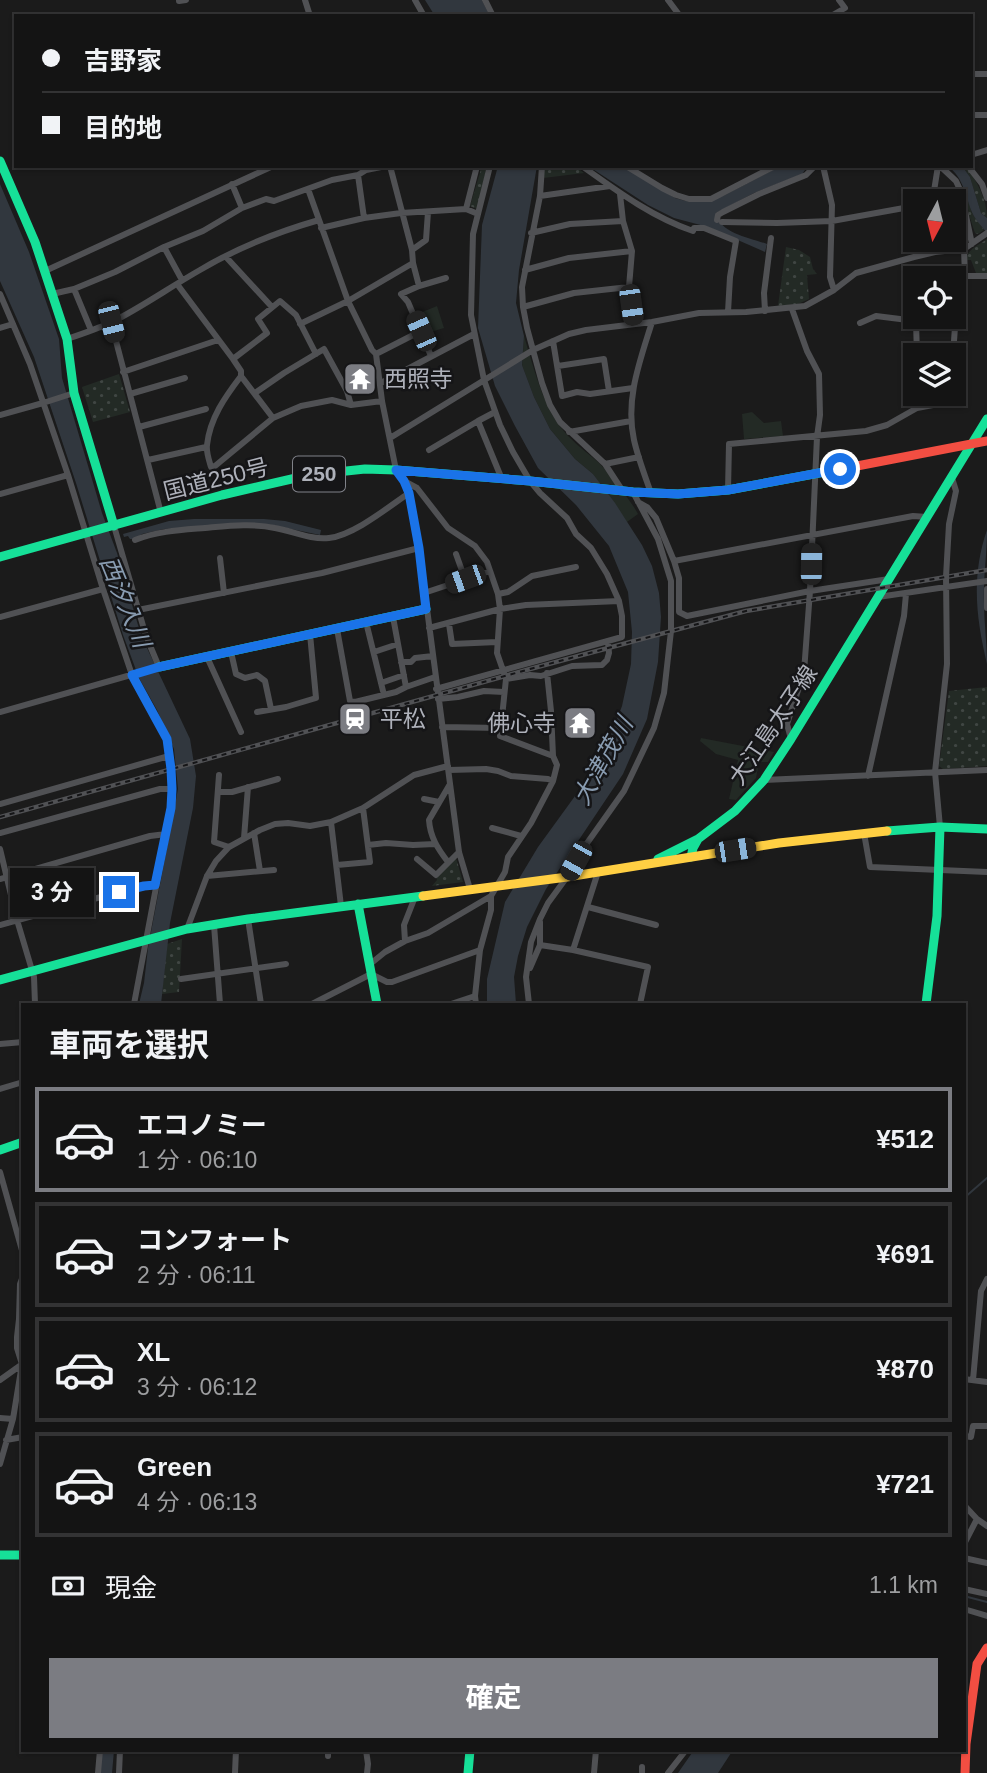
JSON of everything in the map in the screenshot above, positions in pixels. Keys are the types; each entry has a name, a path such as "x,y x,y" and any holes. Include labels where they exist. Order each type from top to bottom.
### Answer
{"main road":[{"path":"0,162 45,271 66,339 74,393 114,526"},
{"name":"大江島太子線","path":"639,865 698,839 735,811 764,780 987,419"},
{"name":"国道250号","path":"0,557 222,495 309,475 365,469 396,470 678,494 728,490 987,441"},
{"path":"159,667 426,609"},
{"path":"926,1003 932,971 940,871 940,827"},
{"path":"0,980 187,929 248,919 564,877 779,843 940,827 987,829"},
{"path":"691,858 698,839"},
{"path":"358,904 375,1003"},
{"path":"0,1150 21,1143"},
{"path":"0,1555 21,1555"},
{"path":"966,1744 977,1664 987,1648"},
{"path":"468,1773 470,1752"},
{"path":"965,1773 966,1752"}],"street":[{"path":"179,0 186,0"},
{"path":"834,14 845,8 839,0"},
{"path":"45,271 268,168"},
{"path":"52,294 74,289 115,272 203,231 242,208 266,199 274,201 332,180 358,175 365,168"},
{"path":"389,168 412,250 419,286"},
{"path":"466,209 476,168"},
{"path":"436,689 622,637 619,601 607,574 567,518 530,481 513,452 484,380 471,315 473,234 490,168"},
{"path":"542,168 540,196 522,287 523,307 533,350 550,405 560,422 605,464 622,490"},
{"path":"585,168 620,194 676,225 693,231 694,228 704,228 736,241 730,277 729,312"},
{"path":"629,168 669,192 690,199 711,199 771,168"},
{"path":"813,168 806,174 723,212 718,215 719,221 832,221 903,208"},
{"path":"823,168 832,205 830,277 834,290"},
{"path":"934,189 939,168"},
{"path":"941,168 956,181 961,192 972,244"},
{"path":"970,168 982,184 987,198"},
{"path":"358,175 364,218"},
{"path":"232,184 242,208"},
{"path":"540,196 610,186"},
{"path":"308,189 348,301 376,355 396,470 409,493 419,548 459,852 470,889"},
{"path":"620,194 623,220 632,251 629,287 634,323"},
{"path":"321,228 401,213 466,209 478,214"},
{"path":"412,250 426,240 428,212"},
{"path":"66,339 111,322 248,245 319,220"},
{"path":"531,233 570,224 623,220"},
{"path":"966,248 985,234"},
{"path":"765,311 764,293 771,238"},
{"path":"164,247 180,282 241,371 241,376 272,418"},
{"path":"525,270 569,258 632,251"},
{"path":"390,438 533,350 553,341 586,330 699,313 765,311 805,306 834,290 856,273 935,252"},
{"path":"226,257 272,307"},
{"path":"300,324 348,301 413,263"},
{"path":"966,276 987,276"},
{"path":"431,356 408,302 401,294 446,278"},
{"path":"523,307 574,293 629,287"},
{"path":"74,289 91,330"},
{"path":"0,294 30,364 132,675 167,739 172,789 134,1003"},
{"path":"233,359 267,333 258,319 280,301 296,315 316,354"},
{"path":"791,739 787,724 804,672 820,415 819,374 807,351 792,309"},
{"path":"860,323 876,316 903,320"},
{"path":"111,322 161,513"},
{"path":"651,493 634,441 631,404 636,373 652,322"},
{"path":"0,328 13,324"},
{"path":"376,355 421,331"},
{"path":"381,383 474,334"},
{"path":"123,372 218,340"},
{"path":"553,341 562,396 577,392 590,394 633,388"},
{"path":"255,393 324,349 347,391 351,405"},
{"path":"558,366 604,359 609,391"},
{"path":"241,376 223,400 214,419 206,447 211,467 272,418 301,406 332,400 351,405 382,401"},
{"path":"130,394 185,378"},
{"path":"0,415 74,393"},
{"path":"728,490 729,444 866,431 887,425 917,408 928,406"},
{"path":"139,426 205,409"},
{"path":"429,450 495,412"},
{"path":"478,421 502,479"},
{"path":"569,432 631,421"},
{"path":"148,460 206,447"},
{"path":"605,464 639,457"},
{"path":"0,494 68,475"},
{"path":"940,827 935,772 947,664 949,524 956,491 952,478"},
{"path":"404,481 417,488 448,528 475,546 487,562 498,594 500,609 497,653 506,679 500,736 553,756"},
{"path":"529,1003 526,977 531,943 540,919 564,877 624,791 654,728 664,693 671,631 671,581 658,539 633,492"},
{"path":"135,540 149,534 165,532 253,526 274,527 313,537 330,538 357,528 409,493"},
{"path":"638,502 647,507 656,518 679,578 679,612 687,616 810,591 889,579"},
{"path":"674,561 913,516 927,517"},
{"path":"0,712 159,667 146,636 114,526"},
{"path":"138,610 322,573 419,548"},
{"path":"456,554 465,579"},
{"path":"219,558 224,593"},
{"path":"498,594 508,592 532,576 576,567"},
{"path":"424,593 490,571"},
{"path":"877,597 987,581"},
{"path":"0,617 103,589"},
{"path":"987,589 987,608"},
{"path":"868,776 904,616 906,594"},
{"path":"429,628 500,609 526,605 619,601"},
{"path":"393,617 406,687"},
{"path":"366,622 383,691"},
{"path":"449,624 452,644 497,642"},
{"path":"337,629 351,701 396,692 435,677"},
{"path":"257,712 316,698 310,635"},
{"path":"506,679 541,676 572,666 602,665 609,653 608,642"},
{"path":"374,652 398,644"},
{"path":"231,652 236,674 245,678 257,676 265,681 271,709"},
{"path":"401,662 433,656"},
{"path":"207,657 241,732"},
{"path":"314,1003 370,969 385,952 428,933 491,896 501,886 508,857 531,823 553,781 557,765 553,756 547,673"},
{"path":"381,682 404,675"},
{"path":"438,699 484,691 504,692"},
{"path":"442,727 500,728"},
{"path":"0,804 169,756"},
{"path":"187,929 207,876 216,861 229,847 275,824 310,826 331,821 363,808 414,775 449,768 486,769 511,776 553,781"},
{"path":"764,780 987,770"},
{"path":"219,775 214,842 229,847"},
{"path":"218,792 232,792 278,779"},
{"path":"448,862 435,844 429,820 450,784"},
{"path":"244,838 248,788"},
{"path":"0,833 160,789 172,789"},
{"path":"424,799 439,802"},
{"path":"337,865 370,862 363,808"},
{"path":"331,821 341,906"},
{"path":"492,828 521,836"},
{"path":"254,833 260,871"},
{"path":"864,833 870,867 987,872"},
{"path":"0,879 150,836 166,834"},
{"path":"368,845 435,844"},
{"path":"0,849 34,977 35,1003"},
{"path":"417,859 436,875 459,852"},
{"path":"207,876 274,870"},
{"path":"573,950 598,872"},
{"path":"0,925 155,885"},
{"path":"476,1003 480,950 491,910 491,896"},
{"path":"405,941 404,925 415,897"},
{"path":"588,907 656,925"},
{"path":"248,919 261,1003"},
{"path":"526,977 540,945 540,919"},
{"path":"214,925 220,1003"},
{"path":"540,945 648,967 640,1003"},
{"path":"370,969 387,982 392,982 480,950"},
{"path":"181,979 286,964"},
{"path":"454,1003 475,996"},
{"path":"0,1044 21,1042"},
{"path":"0,1089 21,1083"},
{"path":"0,1172 21,1247"},
{"path":"973,1380 981,1291 987,1279"},
{"path":"21,1281 17,1349 21,1361"},
{"path":"0,1380 21,1365"},
{"path":"0,1462 13,1419 21,1370"},
{"path":"966,1379 987,1382"},
{"path":"0,1418 13,1419"},
{"path":"966,1436 971,1437 973,1426 987,1426"},
{"path":"6,1440 21,1437"},
{"path":"966,1507 987,1525"},
{"path":"966,1540 978,1519"},
{"path":"966,1558 987,1563"},
{"path":"966,1589 987,1594"},
{"path":"966,1610 987,1616"},
{"path":"98,1773 100,1752"},
{"path":"119,1773 120,1752"},
{"path":"234,1773 236,1752"},
{"path":"366,1752 367,1773"},
{"path":"594,1773 596,1752"},
{"path":"668,1773 684,1752"}],"shaded area":[{"path":"481,168 487,168 477,209 470,206"},
{"path":"545,168 578,168 584,173 543,178"},
{"path":"963,168 967,168 981,191 987,218 981,213 970,177"},
{"path":"966,194 972,213 984,230 975,233"},
{"path":"987,239 987,273 976,273 971,260 966,260 967,256"},
{"path":"786,247 799,250 810,257 817,274 807,275 809,299 798,304 778,306"},
{"path":"437,306 444,328 424,334 415,315"},
{"path":"524,336 539,385 556,421 571,439 599,463 638,514 627,522 593,474 575,459 550,429 522,365"},
{"path":"119,374 130,412 93,422 82,387"},
{"path":"752,412 764,423 781,421 783,436 744,439 742,414"},
{"path":"987,687 987,766 943,769 939,766 949,691"},
{"path":"701,738 774,752 768,762 759,762 756,778 736,800 729,799 738,760 716,754 700,741"},
{"path":"456,858 463,882 432,886 437,880 436,877"},
{"path":"182,939 179,992 162,994 167,944"}],"water":[{"path":"425,0 482,0 489,14 434,14"},
{"name":"大津茂川","path":"497,168 537,168 516,303 524,336 522,365 550,429 575,459 593,474 642,545 652,566 659,593 661,617 658,662 647,719 623,774 546,889 527,927 514,977 516,1003 487,1003 487,979 505,902 538,847 591,774 609,740 622,706 631,664 632,632 628,592 609,546 576,505 538,468 495,386 478,328 482,225"},
{"path":"591,168 626,168 675,198 700,202 725,195 777,168 806,168 802,174 754,193 716,213 718,220 729,230 767,244 765,252 708,227 674,218 648,205"},
{"path":"950,168 963,168 970,177 981,213 987,218 987,233 972,213 966,189"},
{"path":"0,184 29,252 59,339 62,378 138,625 190,739 196,776 193,808 170,923 161,1003 139,1003 178,789 174,749 139,678 123,635 34,357 0,281"},
{"path":"264,519 321,530 320,535 267,524 164,529 142,534 134,539 124,537 123,534 169,521"},
{"path":"987,530 984,594 987,664 978,614 977,580"},
{"path":"693,1752 732,1752 718,1773 678,1773"}],"waterway":[{"path":"966,1196 987,1178"},
{"path":"966,1597 987,1602"},
{"name":"西汐入川","path":"106,1773 108,1752"}],"railway":[{"path":"0,817 746,611 987,570"}],"traffic: fast":[{"path":"0,161 35,242 67,339 74,393 114,526"},
{"path":"691,857 698,839 735,811 764,780 987,419"},
{"path":"0,557 222,495 309,475 365,469 678,494 728,490 857,466"},
{"path":"159,667 426,609"},
{"path":"887,831 940,827 987,829"},
{"path":"926,1003 937,916 940,827"},
{"path":"658,859 698,839"},
{"path":"0,980 187,929 423,896"},
{"path":"358,904 377,1003"},
{"path":"0,1150 21,1143"},
{"path":"0,1555 21,1555"},
{"path":"468,1773 470,1752"}],"traffic: slow":[{"path":"423,896 567,877 779,843 887,831"}],"traffic: jam":[{"path":"857,466 987,441"},
{"path":"966,1744 977,1664 987,1648"},
{"path":"965,1773 966,1752"}],"place":[{"name":"西照寺","path":"360,379"},
{"name":"平松","path":"355,719"},
{"name":"佛心寺","path":"580,723"}],"route":[{"path":"119,892 155,885 171,808 171,769 167,739 132,675 426,609 409,493 396,470 678,494 728,490 840,469"}]}
